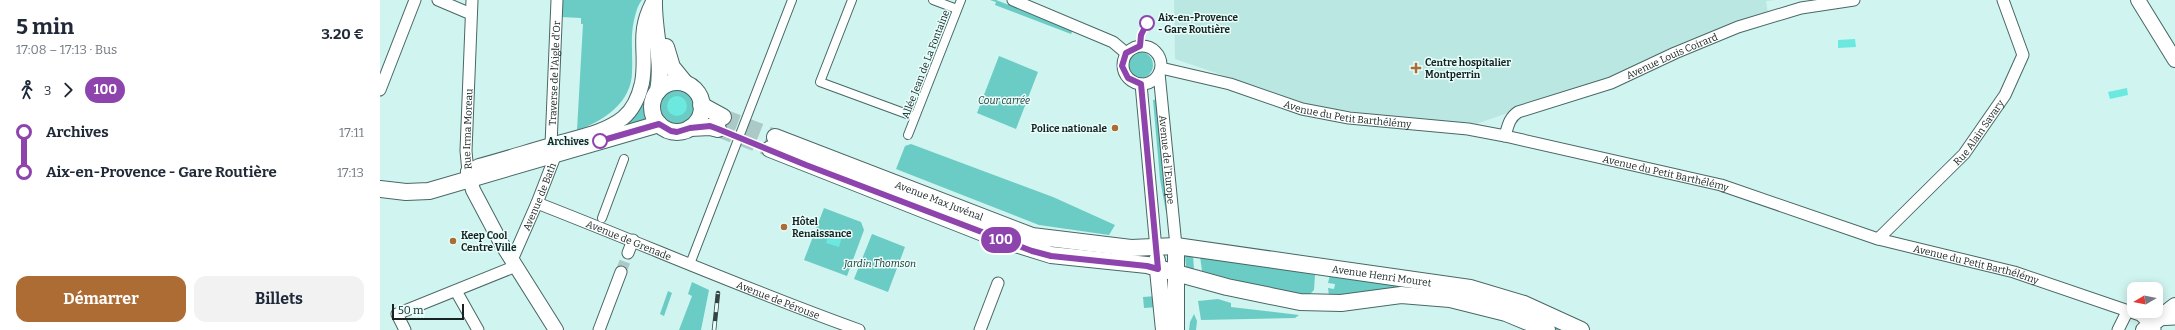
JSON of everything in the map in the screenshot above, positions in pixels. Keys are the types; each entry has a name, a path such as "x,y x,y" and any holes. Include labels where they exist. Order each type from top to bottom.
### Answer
{"main road":[{"path":"654,0 654,19 661,69 658,91 652,108 654,117 659,124 671,131 684,131 696,122 701,114 701,105 696,92 685,84 672,67 668,56 661,9 663,0"},
{"path":"658,91 670,83 685,84"},
{"path":"690,128 710,126 721,123 701,105"},
{"path":"380,189 406,192 429,191 469,176 553,150 659,124"},
{"name":"Avenue Max Juvénal","path":"1175,273 1147,266 1051,256 1032,251 806,165 772,143 1032,236 1132,248 1156,249 1176,246"},
{"path":"1176,246 1176,330"},
{"name":"Avenue Henri Mouret","path":"1176,246 1470,288 1524,304 1581,330"},
{"path":"1156,249 1164,330"},
{"name":"Avenue Henri Mouret","path":"1175,273 1300,302 1341,303 1401,295 1450,299 1506,314 1547,330"},
{"path":"2153,327 2175,316"}],"street":[{"path":"380,90 415,0"},
{"path":"438,0 471,14"},
{"name":"Rue Irma Moreau","path":"472,0 466,150 469,176 484,212 556,330"},
{"name":"Traverse de l'Aigle d'Or","path":"553,150 557,0"},
{"path":"553,150 605,130 623,117 634,104 639,94 643,73 642,36 644,23 654,0"},
{"path":"690,264 792,0"},
{"path":"852,0 820,82 915,117"},
{"path":"933,0 957,9"},
{"name":"Allée Jean de La Fontaine","path":"908,135 961,0"},
{"path":"1013,0 1130,50 1147,46 1153,49 1158,54 1160,70 1152,82 1141,84 1132,82 1124,73 1122,66 1130,50"},
{"name":"Avenue Louis Coirard","path":"1505,136 1512,116 1518,112 1611,83 1675,53 1738,27 1800,8 1854,0"},
{"name":"Rue Alain Savary","path":"1878,240 1964,154 2005,95 2023,55 2003,0"},
{"path":"2138,0 2175,60"},
{"name":"Avenue du Petit Barthélémy","path":"1160,70 1230,84 1302,109 1349,118 1468,129 1721,185 1878,240 2014,272 2127,312"},
{"name":"Avenue de l'Europe","path":"1160,70 1176,246"},
{"name":"Avenue de l'Europe","path":"1141,84 1156,249"},
{"name":"Avenue de Bath","path":"514,263 537,203 553,150"},
{"path":"602,218 624,159"},
{"name":"Avenue de Grenade","path":"537,203 721,276"},
{"path":"628,254 633,240"},
{"path":"1319,259 1459,283 1470,288"},
{"path":"405,330 398,314 456,291 514,263"},
{"path":"599,330 621,272"},
{"name":"Avenue de Pérouse","path":"721,276 761,294 858,330"},
{"path":"980,330 998,283"},
{"path":"456,291 478,330"},
{"path":"2118,330 2127,312"},
{"name":"Avenue du Petit Barthélémy","path":"2143,318 2153,327"}],"shaded area":[{"name":"Centre hospitalier Montperrin","path":"1174,0 1775,0 1766,1 1768,13 1671,48 1616,76 1473,125 1378,115 1313,106 1175,59"},
{"path":"1855,39 1856,47 1838,48 1838,40"},
{"path":"2127,88 2128,95 2110,99 2108,92"},
{"path":"677,96 684,99 687,106 684,113 677,116 670,113 667,106 670,99"},
{"path":"831,229 843,233 839,247 826,243"}],"green space":[{"path":"562,0 642,0 634,20 631,83 627,93 606,116 597,122 577,130 583,24 581,24 581,18 561,17"},
{"path":"990,0 996,0 1073,30 1071,34 995,5 996,2"},
{"path":"644,38 654,56 651,94 647,110 649,119 626,127 623,121 630,114"},
{"path":"1140,52 1149,56 1153,65 1149,74 1140,78 1131,74 1127,65 1131,56"},
{"name":"Cour carrée","path":"999,56 1038,72 1016,129 977,113"},
{"path":"677,89 687,92 692,97 695,107 692,117 687,122 677,125 667,122 662,117 659,107 662,97 667,92"},
{"path":"1158,99 1169,212 1166,212 1160,179 1153,100"},
{"path":"911,144 1053,197 1115,225 1109,235 1039,225 896,169 905,146"},
{"path":"824,208 861,222 864,230 847,276 804,260"},
{"name":"Jardin Thomson","path":"872,234 905,247 888,292 854,279"},
{"path":"1185,255 1193,255 1194,270 1186,267"},
{"path":"1200,256 1313,274 1315,275 1314,290 1309,295 1294,296 1202,271"},
{"path":"1330,275 1491,301 1563,330 1555,330 1491,304 1329,296 1328,288 1334,289 1335,284 1328,283"},
{"path":"692,282 709,290 701,330 679,330 692,296 688,294"},
{"path":"668,291 672,293 664,316 660,314"},
{"path":"1157,296 1158,307 1144,308 1143,297"},
{"path":"1218,299 1231,303 1231,307 1299,315 1295,318 1201,320 1198,301"},
{"path":"1194,314 1197,321 1196,330 1189,330 1190,322"}],"tunnel":[{"path":"723,117 775,137"},
{"path":"718,129 770,149"},
{"path":"621,272 628,253"}],"railway":[{"path":"714,330 718,293"}],"bus line":[{"name":"100","path":"600,141 659,124 671,131 677,132 690,128 710,126 770,149 806,165 1032,251 1051,256 1147,266 1158,269 1141,84 1132,82 1124,73 1122,66 1126,53 1130,49 1140,46 1141,35 1147,23"}],"place":[{"name":"Aix-en-Provence - Gare Routière","path":"1147,23"},
{"name":"Centre hospitalier Montperrin","path":"1416,68"},
{"name":"Police nationale","path":"1115,128"},
{"name":"Archives","path":"600,141"},
{"name":"Hôtel Renaissance","path":"784,227"},
{"name":"Keep Cool Centre Ville","path":"453,241"}]}
